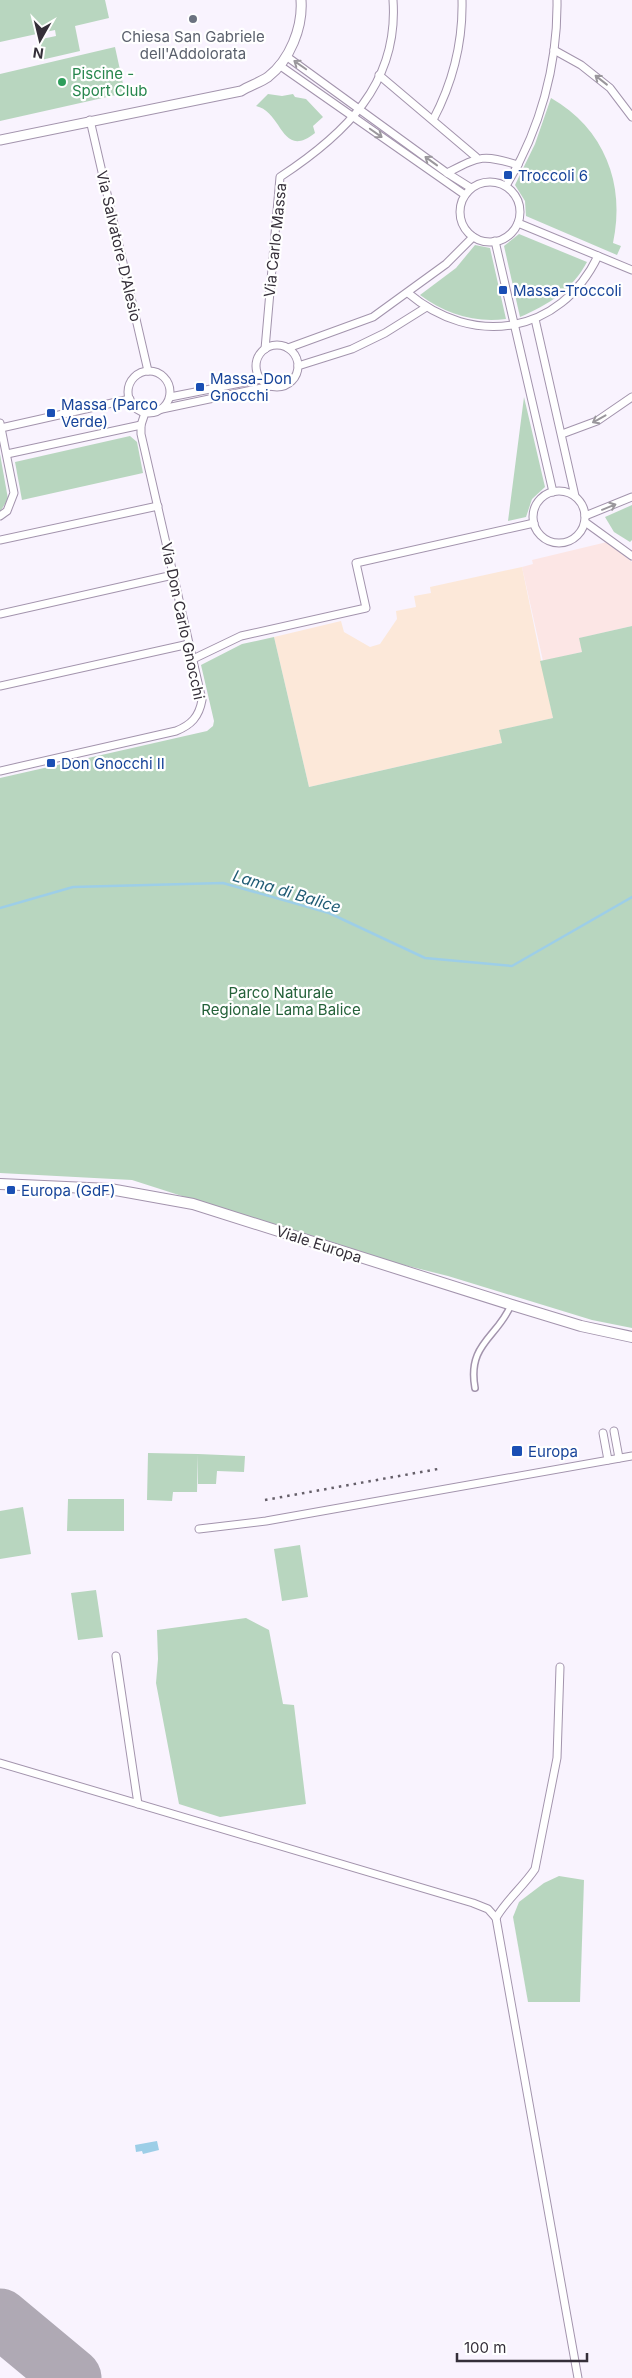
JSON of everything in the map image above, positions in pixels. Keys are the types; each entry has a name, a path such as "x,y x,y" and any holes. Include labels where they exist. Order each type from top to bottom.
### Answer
{"main road":[{"name":"Viale Europa","path":"0,1184 110,1189 193,1204 581,1326 632,1337"}],"street":[{"path":"0,140 90,120 240,91 268,76 286,56 299,27 301,0"},
{"name":"Via Carlo Massa","path":"265,349 280,177 316,154 361,109 380,75 390,42 393,0"},
{"path":"433,120 456,63 460,40 462,0"},
{"path":"506,186 518,165 544,101 554,50 557,0"},
{"path":"554,50 581,65 610,88 632,118"},
{"path":"286,56 447,173 471,188"},
{"path":"279,65 464,195"},
{"path":"380,75 476,157"},
{"name":"Via Salvatore D'Alesio","path":"90,120 148,372"},
{"path":"447,173 476,157 497,159 518,165"},
{"path":"488,182 506,186 517,200 520,211 518,222 507,237 495,241 484,241 473,237 465,228 460,218 460,206 464,195 471,188 488,182"},
{"path":"518,222 632,270"},
{"path":"270,386 257,373 257,360 265,349 276,345 288,348 373,317 446,264 473,237"},
{"path":"495,241 553,492"},
{"path":"408,293 425,308 444,318 475,326 515,325 535,318 569,296 588,274 598,256"},
{"path":"298,366 352,349 385,333 425,308"},
{"path":"535,318 575,496 584,507 585,519 581,531 574,538 560,543 550,541 541,536 534,522 537,503 544,496 553,492 562,491 575,496"},
{"path":"162,409 170,397 169,384 160,374 141,373 131,382 129,388 130,399 134,406 145,413 270,386 284,386 294,378 298,366 295,356 288,348"},
{"path":"170,397 261,379"},
{"path":"562,434 597,420 632,397"},
{"path":"0,516 7,511 14,493 1,425 130,399"},
{"path":"7,454 140,425 145,413"},
{"name":"Via Don Carlo Gnocchi","path":"0,771 183,728 194,720 200,712 202,700 140,425"},
{"path":"585,519 632,497"},
{"path":"0,540 158,506"},
{"path":"585,519 632,556"},
{"path":"193,659 241,636 366,608 356,563 534,522"},
{"path":"0,614 174,575"},
{"path":"0,686 189,644"},
{"path":"475,1388 473,1375 483,1342 508,1313 512,1305"},
{"path":"614,1431 619,1458"},
{"path":"603,1433 608,1460"},
{"path":"199,1529 266,1522 632,1456"},
{"path":"116,1656 138,1804"},
{"path":"496,1918 506,1902 525,1884 535,1868 557,1758 560,1667"},
{"path":"0,1763 488,1909 496,1918 578,2378"}],"shaded area":[{"path":"607,542 632,562 632,626 580,638 582,652 543,661 522,567 533,564 532,560"},
{"path":"522,567 553,718 500,730 502,743 309,787 274,637 341,621 344,632 370,647 380,644 397,619 396,611 416,607 414,596 431,593 430,587"}],"green space":[{"path":"0,0 105,0 109,18 75,26 80,51 41,60 37,40 56,36 55,30 0,42"},
{"name":"Piscine - Sport Club","path":"115,47 125,93 0,121 0,74"},
{"path":"268,94 282,96 293,94 295,97 306,99 323,117 313,126 315,133 304,140 295,141 289,138 265,110 256,106"},
{"path":"551,98 569,110 585,125 607,160 613,179 616,200 613,243 621,246 617,255 526,216 525,201 515,185 535,144"},
{"path":"519,234 587,262 567,289 550,302 520,317 504,246"},
{"path":"475,245 490,248 506,319 483,320 461,316 430,302 420,295 456,268"},
{"path":"524,397 545,487 532,499 526,517 508,521"},
{"path":"130,436 137,442 143,473 22,500 15,462"},
{"path":"0,454 8,499 0,512"},
{"path":"632,505 632,540 630,542 614,532 605,517"},
{"name":"Parco Naturale Regionale Lama Balice","path":"632,626 632,1328 592,1320 448,1276 372,1257 132,1180 0,1173 0,778 207,731 213,726 214,721 201,665 242,644 274,637 309,787 502,743 499,730 553,718 540,661 582,652 579,638"},
{"path":"148,1453 198,1454 197,1492 173,1492 172,1501 147,1500"},
{"path":"198,1454 245,1456 244,1472 217,1471 216,1484 198,1484"},
{"path":"68,1499 124,1499 124,1531 67,1531"},
{"path":"23,1507 31,1554 0,1559 0,1511"},
{"path":"300,1545 308,1597 282,1601 274,1549"},
{"path":"96,1590 103,1637 78,1640 71,1593"},
{"path":"246,1618 269,1630 283,1704 294,1705 306,1804 220,1817 179,1804 156,1683 158,1659 157,1630"},
{"path":"559,1876 584,1880 580,2002 528,2002 513,1917 519,1902 544,1883"}],"water":[{"path":"157,2141 159,2150 143,2154 142,2151 136,2152 135,2145"}],"waterway":[{"name":"Lama di Balice","path":"0,908 73,887 223,883 329,913 425,958 512,966 632,897"}],"runway":[{"path":"0,2318 72,2378"}],"railway":[{"path":"265,1500 438,1469"}],"place":[{"name":"Chiesa San Gabriele dell'Addolorata","path":"193,19"},
{"name":"Piscine - Sport Club","path":"62,82"},
{"name":"Troccoli 6","path":"508,175"},
{"name":"Massa-Troccoli","path":"503,290"},
{"name":"Massa-Don Gnocchi","path":"200,387"},
{"name":"Massa (Parco Verde)","path":"51,413"},
{"name":"Don Gnocchi II","path":"51,763"},
{"name":"Europa (GdF)","path":"11,1190"},
{"name":"Europa","path":"517,1451"}]}
